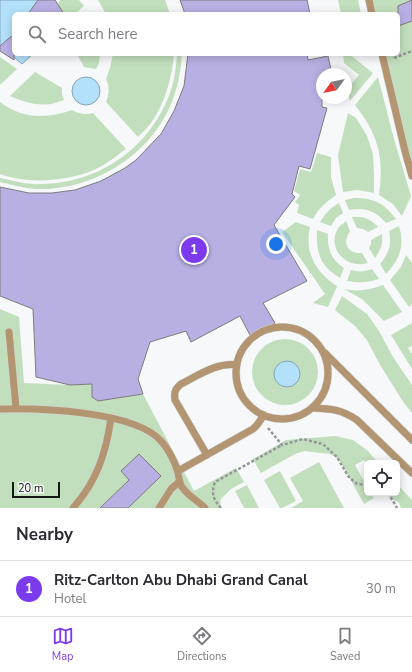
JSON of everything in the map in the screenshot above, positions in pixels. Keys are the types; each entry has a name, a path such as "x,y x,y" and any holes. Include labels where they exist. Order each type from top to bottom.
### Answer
{"lane":[{"path":"369,0 372,12"},
{"path":"382,56 412,176"},
{"path":"320,348 326,360 328,373 326,386 321,399 304,414 294,418 284,419 263,418 242,395 236,376 237,365 249,341 260,333 273,328 291,328 300,331 314,341 412,440"},
{"path":"8,332 16,408"},
{"path":"208,455 175,400 174,394 177,388 182,384 218,366 231,364 237,365"},
{"path":"0,409 16,408 87,413 137,425 152,433 162,442 178,472 179,482 186,492 205,508"},
{"path":"312,408 334,409 357,420 412,473"},
{"path":"73,508 87,489 101,463 111,418"},
{"path":"178,472 253,428 263,418"},
{"path":"159,508 171,488 179,482"}],"path":[{"path":"400,56 412,51"},
{"path":"384,62 399,56"},
{"path":"263,418 282,445"},
{"path":"221,508 214,499 213,490 216,482 282,445 303,439 323,444 337,457 348,476 356,484 364,485"},
{"path":"390,496 397,508"}],"green space":[{"path":"60,0 79,0 84,6 77,12 61,12 57,6"},
{"path":"98,0 165,0 169,12 105,12"},
{"path":"338,0 358,0 361,12 341,12"},
{"path":"366,0 412,0 412,176 382,56 400,56 400,12 369,12"},
{"path":"78,56 100,56 99,63 96,69 84,67"},
{"path":"113,56 174,56 170,81 164,99 151,123 138,137 106,102 109,90 106,79"},
{"path":"177,56 182,56 180,75 177,86 165,116 153,135 138,151 120,165 101,175 80,183 58,188 36,189 0,182 0,178 32,184 64,182 84,177 104,169 122,158 151,128 162,110 171,90"},
{"path":"343,56 352,56 373,73 352,99 352,83 359,75 344,63"},
{"path":"0,57 17,69 0,85"},
{"path":"35,72 62,88 64,100 51,104 35,104 10,96"},
{"path":"378,77 411,196 402,216 393,204 379,195 381,169 378,147 370,127 355,105"},
{"path":"0,102 17,112 35,116 53,115 72,110 82,114 93,113 126,149 100,167 72,177 27,180 0,174"},
{"path":"348,113 356,118 367,136 373,154 374,193 357,190 343,192 338,155"},
{"path":"317,153 331,157 331,177 336,195 317,212 313,219 297,213 299,205 295,202 300,195 294,191 300,169 311,172"},
{"path":"354,198 378,202 383,205 396,219 386,223 378,215 370,211 360,209 349,210 345,200"},
{"path":"339,203 343,213 336,218 331,226 320,222 328,211"},
{"path":"352,217 366,219 373,222 378,227 368,232 357,228"},
{"path":"346,221 350,231 346,239 347,246 353,252 362,253 368,263 352,263 345,260 336,249 335,235 339,227"},
{"path":"296,222 310,227 309,245 313,261 323,275 337,286 328,307 313,303 325,294 282,232"},
{"path":"399,226 401,233 400,252 395,263 386,274 380,264 389,249 389,231"},
{"path":"317,230 328,234 329,249 336,261 344,268 340,278 328,269 321,258 317,246"},
{"path":"382,234 381,247 375,258 369,248 371,240"},
{"path":"406,255 412,263 412,304 409,307 390,280 401,267"},
{"path":"372,269 379,279 363,282 347,281 351,270 366,271"},
{"path":"383,285 402,312 384,321 362,299 344,289 364,290"},
{"path":"342,296 367,314 412,385 412,413 380,365 367,340 355,326 335,310"},
{"path":"0,309 19,317 24,383 70,385 92,384 92,397 99,401 143,394 194,491 236,468 244,482 231,489 220,500 221,508 0,508"},
{"path":"412,323 412,346 408,348 412,354 412,369 391,335"},
{"path":"278,339 292,339 304,344 313,353 318,365 316,385 309,396 292,405 278,405 266,400 257,391 252,379 252,365 257,353 266,344"},
{"path":"335,436 353,440 368,451 376,460 364,460 355,465 364,482 364,496 372,496 374,498 364,504 339,459 330,454 304,451 295,454 261,473 253,459 286,440"},
{"path":"319,462 344,508 291,508 303,501 290,478"},
{"path":"280,471 296,501 282,508 280,508 264,480"},
{"path":"247,485 259,508 244,508 235,491"},
{"path":"400,487 412,500 412,508 401,508 399,503 388,496 400,496"}],"water":[{"path":"0,0 40,0 49,12 12,12 12,55 0,45"},
{"path":"13,56 31,56 22,64"},
{"path":"86,77 96,81 100,91 96,101 86,105 76,101 72,91 76,81"},
{"path":"287,361 296,365 300,374 296,383 287,387 278,383 274,374 278,365"}],"building":[{"path":"38,0 55,0 63,12 29,12"},
{"path":"180,0 307,0 310,12 184,12"},
{"path":"412,0 412,21 400,25 400,12 398,12 398,6"},
{"path":"12,36 12,56 14,56 14,60 0,51 0,46"},
{"path":"188,56 307,56 308,60 328,56 331,68 316,68 316,104 322,104 322,107 327,108 310,169 299,166 292,194 295,197 274,225 307,281 263,303 275,323 251,337 240,316 191,342 186,331 150,342 138,379 143,394 98,401 92,397 92,384 70,385 36,377 33,309 0,296 0,187 29,193 52,193 75,190 101,181 125,168 136,160 161,134 174,111 184,86"},
{"path":"139,454 161,476 128,508 100,508 129,480 121,471"}],"place":[{"name":"Ritz-Carlton Abu Dhabi Grand Canal","path":"194,250"}]}
